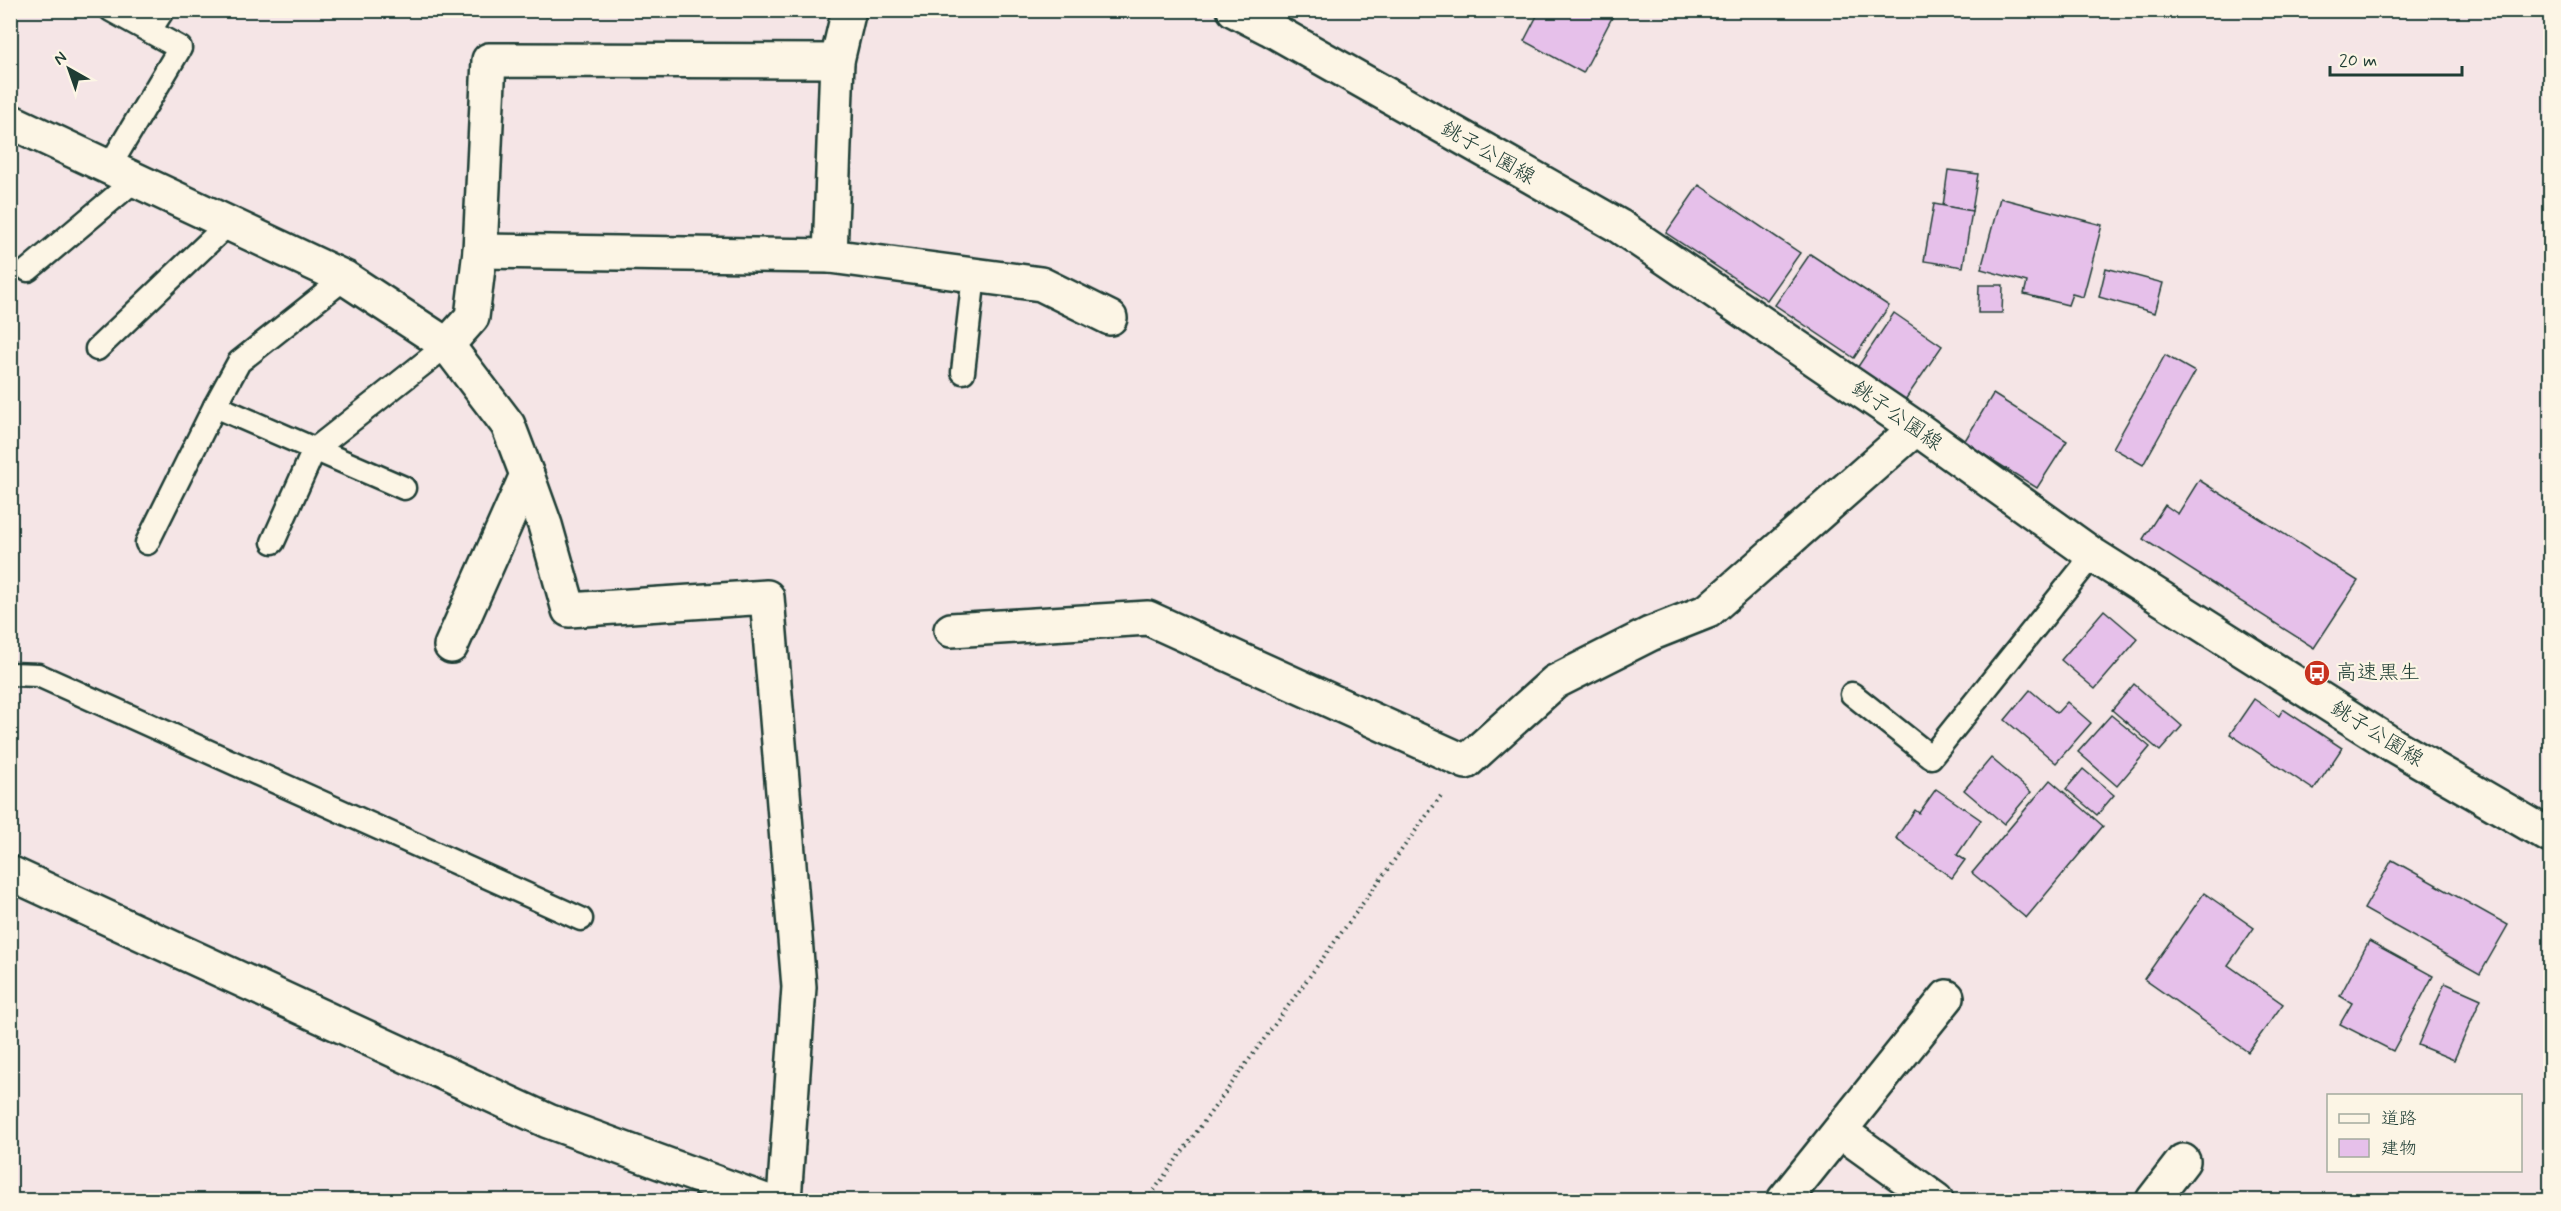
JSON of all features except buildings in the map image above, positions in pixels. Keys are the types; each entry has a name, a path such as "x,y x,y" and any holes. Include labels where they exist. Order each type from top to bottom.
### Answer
{"street":[{"path":"830,256 837,61 849,10"},
{"name":"銚子公園線","path":"1234,10 1274,19 1619,226 1916,428 2093,555 2393,745 2550,836"},
{"path":"447,345 472,317 480,251 489,60 837,61"},
{"path":"13,126 122,173 345,278 447,345 508,425 545,525 569,610 766,597 799,987 784,1200"},
{"path":"480,251 830,256 1041,284 1110,318"},
{"path":"951,630 1148,618 1466,762 1555,682 1650,634 1708,611 1916,428"},
{"path":"451,646 527,476"},
{"path":"10,873 548,1120 763,1200"},
{"path":"1784,1200 1947,997"},
{"path":"1840,1131 1936,1200"},
{"path":"2153,1200 2183,1161"}],"lane":[{"path":"28,270 122,173 180,48 111,10"},
{"path":"150,30 163,10"},
{"path":"97,349 228,224"},
{"path":"963,372 974,275"},
{"path":"147,543 239,362 345,278"},
{"path":"273,542 314,450 447,345"},
{"path":"215,406 404,488"},
{"path":"1852,694 1931,757 2093,555"},
{"path":"10,675 38,675 582,919"}],"path":[{"path":"1147,1200 1466,762"}],"place":[{"name":"高速黒生","path":"2317,673"}]}
